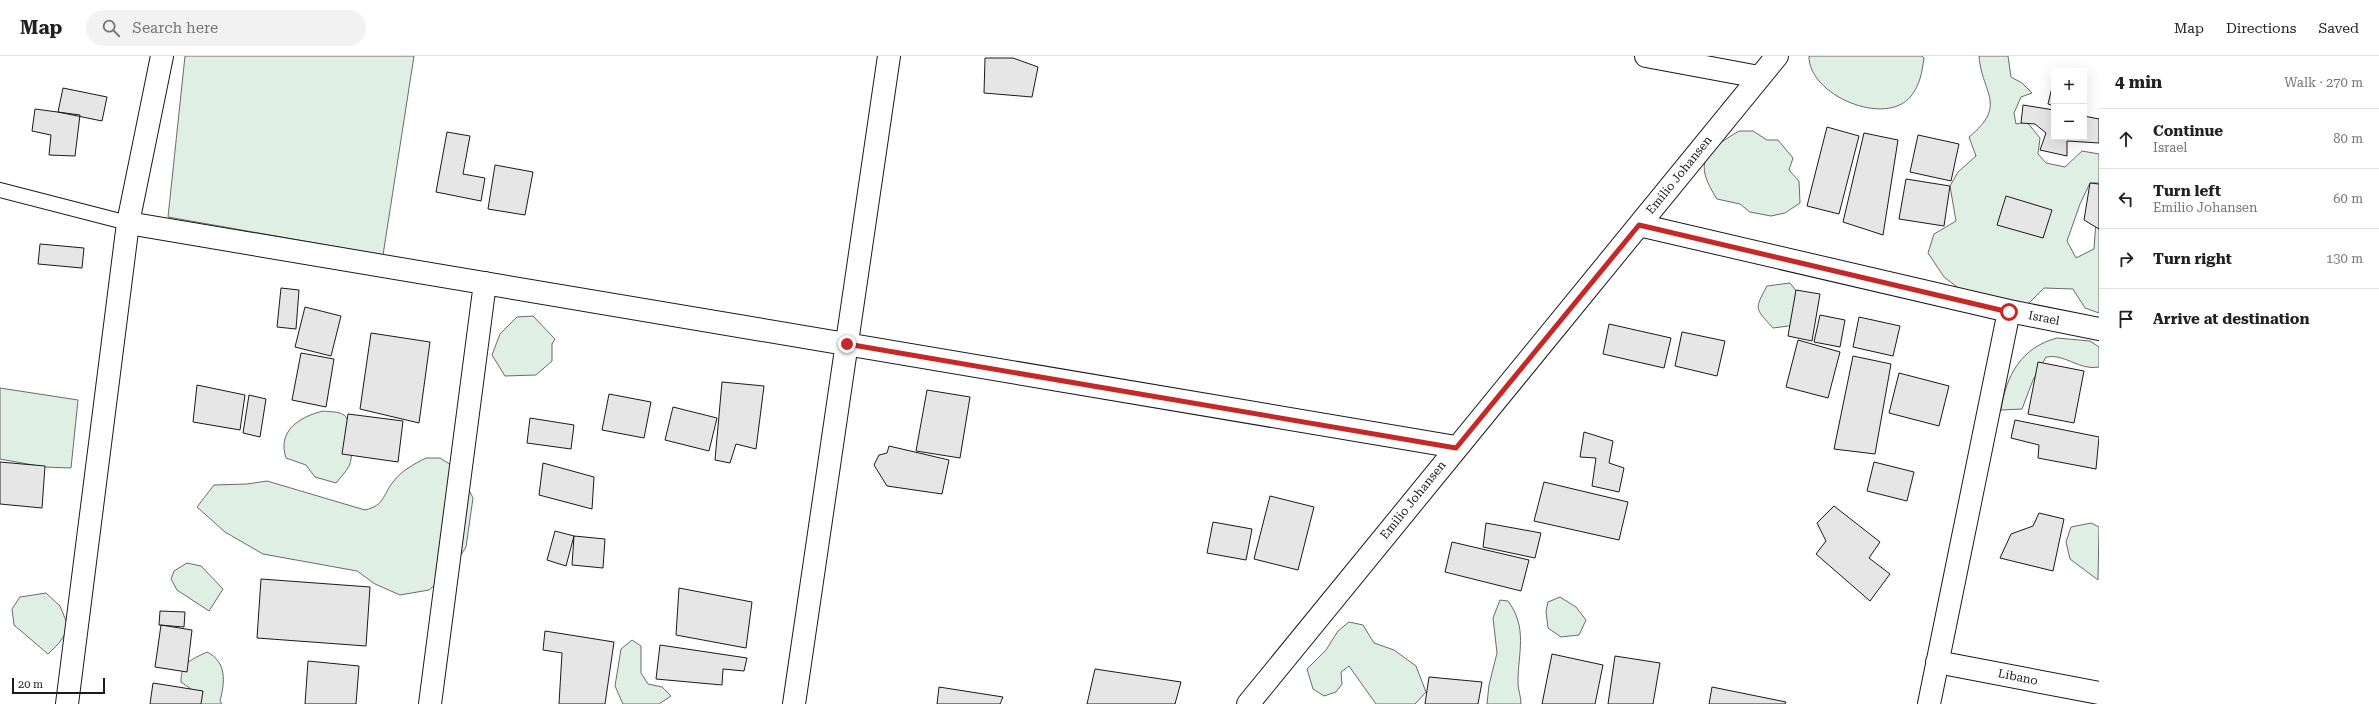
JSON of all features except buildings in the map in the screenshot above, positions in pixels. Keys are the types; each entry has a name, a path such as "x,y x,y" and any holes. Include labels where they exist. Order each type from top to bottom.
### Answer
{"street":[{"path":"67,704 128,223 162,56"},
{"path":"794,704 889,56"},
{"path":"1646,56 1759,77"},
{"name":"Emilio Johansen","path":"1248,704 1777,56"},
{"path":"128,223 1456,448"},
{"name":"Israel","path":"1639,225 2009,312 2099,329"},
{"path":"430,704 485,284"},
{"path":"1929,704 2009,312"},
{"name":"Libano","path":"1937,662 2099,693"}],"lane":[{"path":"0,190 128,223"}],"green space":[{"path":"185,56 414,56 383,255 168,217"},
{"path":"1809,56 1922,56 1924,58 1919,83 1911,96 1899,105 1884,109 1867,108 1850,103 1834,94 1821,83 1812,70"},
{"path":"1979,56 2008,56 2011,77 2022,83 2032,93 2021,97 2014,113 2016,124 2027,122 2040,138 2038,154 2046,163 2065,167 2082,151 2099,154 2099,183 2090,183 2080,204 2067,241 2076,258 2094,249 2096,220 2099,218 2099,313 2085,308 2073,289 2044,288 2025,307 1974,300 1944,277 1928,253 1934,234 1956,221 1950,186 1958,172 1976,156 1969,137 1981,126 1990,107 1990,99 1981,69"},
{"path":"1739,131 1753,131 1767,140 1778,140 1793,158 1789,170 1799,181 1800,203 1785,213 1771,216 1750,212 1740,204 1717,199 1705,176 1704,167 1706,159 1717,145"},
{"path":"1790,283 1803,300 1796,325 1773,328 1760,312 1758,305 1767,286"},
{"path":"533,316 555,339 552,344 552,361 536,375 505,376 492,355 500,334 517,317"},
{"path":"2057,338 2090,341 2099,347 2099,367 2085,367 2059,357 2046,357 2033,380 2022,409 2001,410 2007,385 2018,364 2034,348"},
{"path":"0,388 78,400 71,468 44,467 0,459"},
{"path":"323,411 336,412 344,415 349,424 352,447 351,461 336,483 315,477 306,465 286,458 284,448 287,433 298,421"},
{"path":"426,458 440,458 459,470 473,498 466,547 449,573 429,590 400,595 375,584 357,571 263,554 225,532 197,507 214,485 247,484 267,481 365,510 380,503 389,487 400,474 412,465"},
{"path":"2091,523 2099,527 2098,580 2070,559 2066,542 2071,527"},
{"path":"187,563 201,566 223,589 209,611 177,590 171,579 174,571"},
{"path":"46,593 60,606 69,628 59,643 48,654 14,625 12,609 20,597"},
{"path":"1560,597 1576,607 1586,620 1579,635 1561,637 1548,628 1546,611 1548,602"},
{"path":"1500,600 1508,601 1518,621 1520,640 1518,688 1521,704 1487,704 1489,685 1497,653 1493,618"},
{"path":"1349,622 1363,625 1374,643 1394,650 1416,666 1426,692 1415,704 1376,704 1349,666 1341,672 1342,684 1336,692 1324,696 1313,689 1307,669 1326,650 1338,631"},
{"path":"632,640 641,646 641,673 648,684 662,687 671,696 659,704 623,704 615,686 621,649"},
{"path":"207,652 214,656 218,661 223,673 223,687 220,701 222,704 198,704 194,691 181,682 181,675 188,662"}],"route":[{"path":"847,344 1456,448 1639,225 2009,312"}]}
